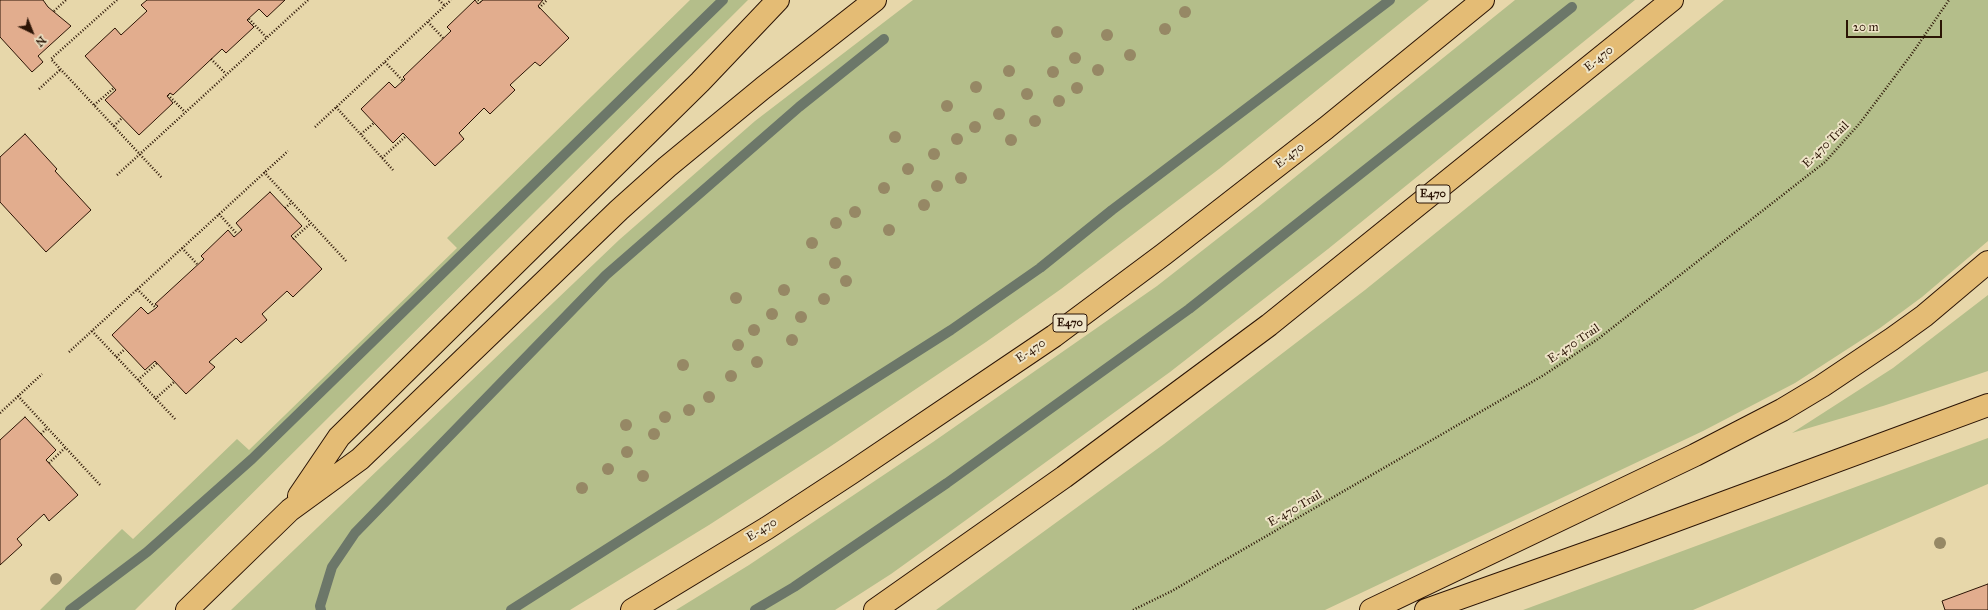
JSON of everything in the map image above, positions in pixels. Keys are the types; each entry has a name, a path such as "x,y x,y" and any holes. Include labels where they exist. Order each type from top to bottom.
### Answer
{"highway":[{"path":"290,510 339,437 700,82 778,0"},
{"path":"187,610 290,510 360,458 619,210 661,172 757,92 875,0"},
{"name":"E-470","path":"632,610 767,528 1054,336 1164,254 1326,128 1483,0"},
{"name":"E-470","path":"875,610 1046,491 1269,325 1672,0"},
{"path":"1371,610 1702,452 1782,410 1822,386 1892,339 1924,316 1988,262"},
{"path":"1426,610 1988,405"}],"path":[{"path":"54,12 66,0"},
{"path":"110,0 114,2"},
{"path":"116,0 51,59 162,178"},
{"path":"116,175 308,0"},
{"path":"439,0 445,6"},
{"path":"314,128 451,0"},
{"path":"540,8 547,0"},
{"name":"E-470 Trail","path":"1132,610 1172,591 1538,379 1598,339 1825,162 1860,123 1911,55 1949,0"},
{"path":"249,19 266,37"},
{"path":"428,22 443,38"},
{"path":"211,59 226,74"},
{"path":"385,62 403,81"},
{"path":"38,89 61,69"},
{"path":"94,105 114,88"},
{"path":"168,95 185,112"},
{"path":"336,107 393,170"},
{"path":"114,126 122,118"},
{"path":"361,134 374,123"},
{"path":"382,158 406,136"},
{"path":"70,352 288,150"},
{"path":"264,172 346,261"},
{"path":"285,208 292,202"},
{"path":"219,214 237,234"},
{"path":"293,239 311,223"},
{"path":"182,248 197,264"},
{"path":"138,289 156,308"},
{"path":"92,331 176,420"},
{"path":"116,357 125,349"},
{"path":"138,380 157,363"},
{"path":"0,413 42,374"},
{"path":"156,399 174,382"},
{"path":"18,396 101,486"},
{"path":"41,434 48,428"},
{"path":"49,463 65,448"}],"green space":[{"path":"690,0 748,0 135,610 40,610 122,529 133,539 237,439 249,450 457,248 447,238"},
{"path":"913,0 1429,0 1219,169 1061,289 986,342 828,448 709,525 570,610 231,610 619,240 755,121"},
{"path":"1515,0 1635,0 1328,249 1170,372 891,574 835,610 676,610 749,565 933,442 1157,286 1258,207"},
{"path":"1724,0 1988,0 1988,241 1922,297 1880,328 1795,383 1703,431 1325,610 936,610 1164,444 1365,290"},
{"path":"1988,295 1988,371 1883,406 1792,433 1893,368"},
{"path":"1988,438 1988,484 1693,610 1523,610"}],"building":[{"path":"0,0 43,0 48,7 71,26 38,56 43,62 32,72 0,37"},
{"path":"147,0 285,0 267,17 259,9 247,20 254,27 226,53 222,49 173,95 170,93 167,96 173,103 139,135 105,100 116,90 85,56 115,28 121,35 147,11 141,5"},
{"path":"475,0 478,4 483,0 543,0 538,6 569,38 540,66 535,62 510,85 515,90 490,114 484,108 459,133 464,139 435,166 403,133 393,143 361,109 389,82 395,88 405,79 403,77 451,31 447,27"},
{"path":"25,134 57,169 55,171 91,210 46,252 0,202 0,157"},
{"path":"270,192 302,226 291,236 322,269 293,297 287,291 262,314 267,320 241,343 236,338 209,362 215,367 186,394 155,361 145,370 112,335 141,307 148,314 156,308 158,306 155,304 204,259 201,256 228,230 234,237 242,230 236,223"},
{"path":"25,417 56,450 46,460 78,495 49,521 44,514 17,539 22,545 0,565 0,440"},
{"path":"1988,584 1988,610 1945,610 1942,601"}],"waterway":[{"path":"70,610 147,552 252,459 723,0"},
{"path":"511,610 951,330 1040,268 1112,210 1390,0"},
{"path":"755,610 794,587 947,483 1189,309 1572,7"},
{"path":"321,610 320,606 332,567 355,533 606,275 799,107 884,39"}]}
